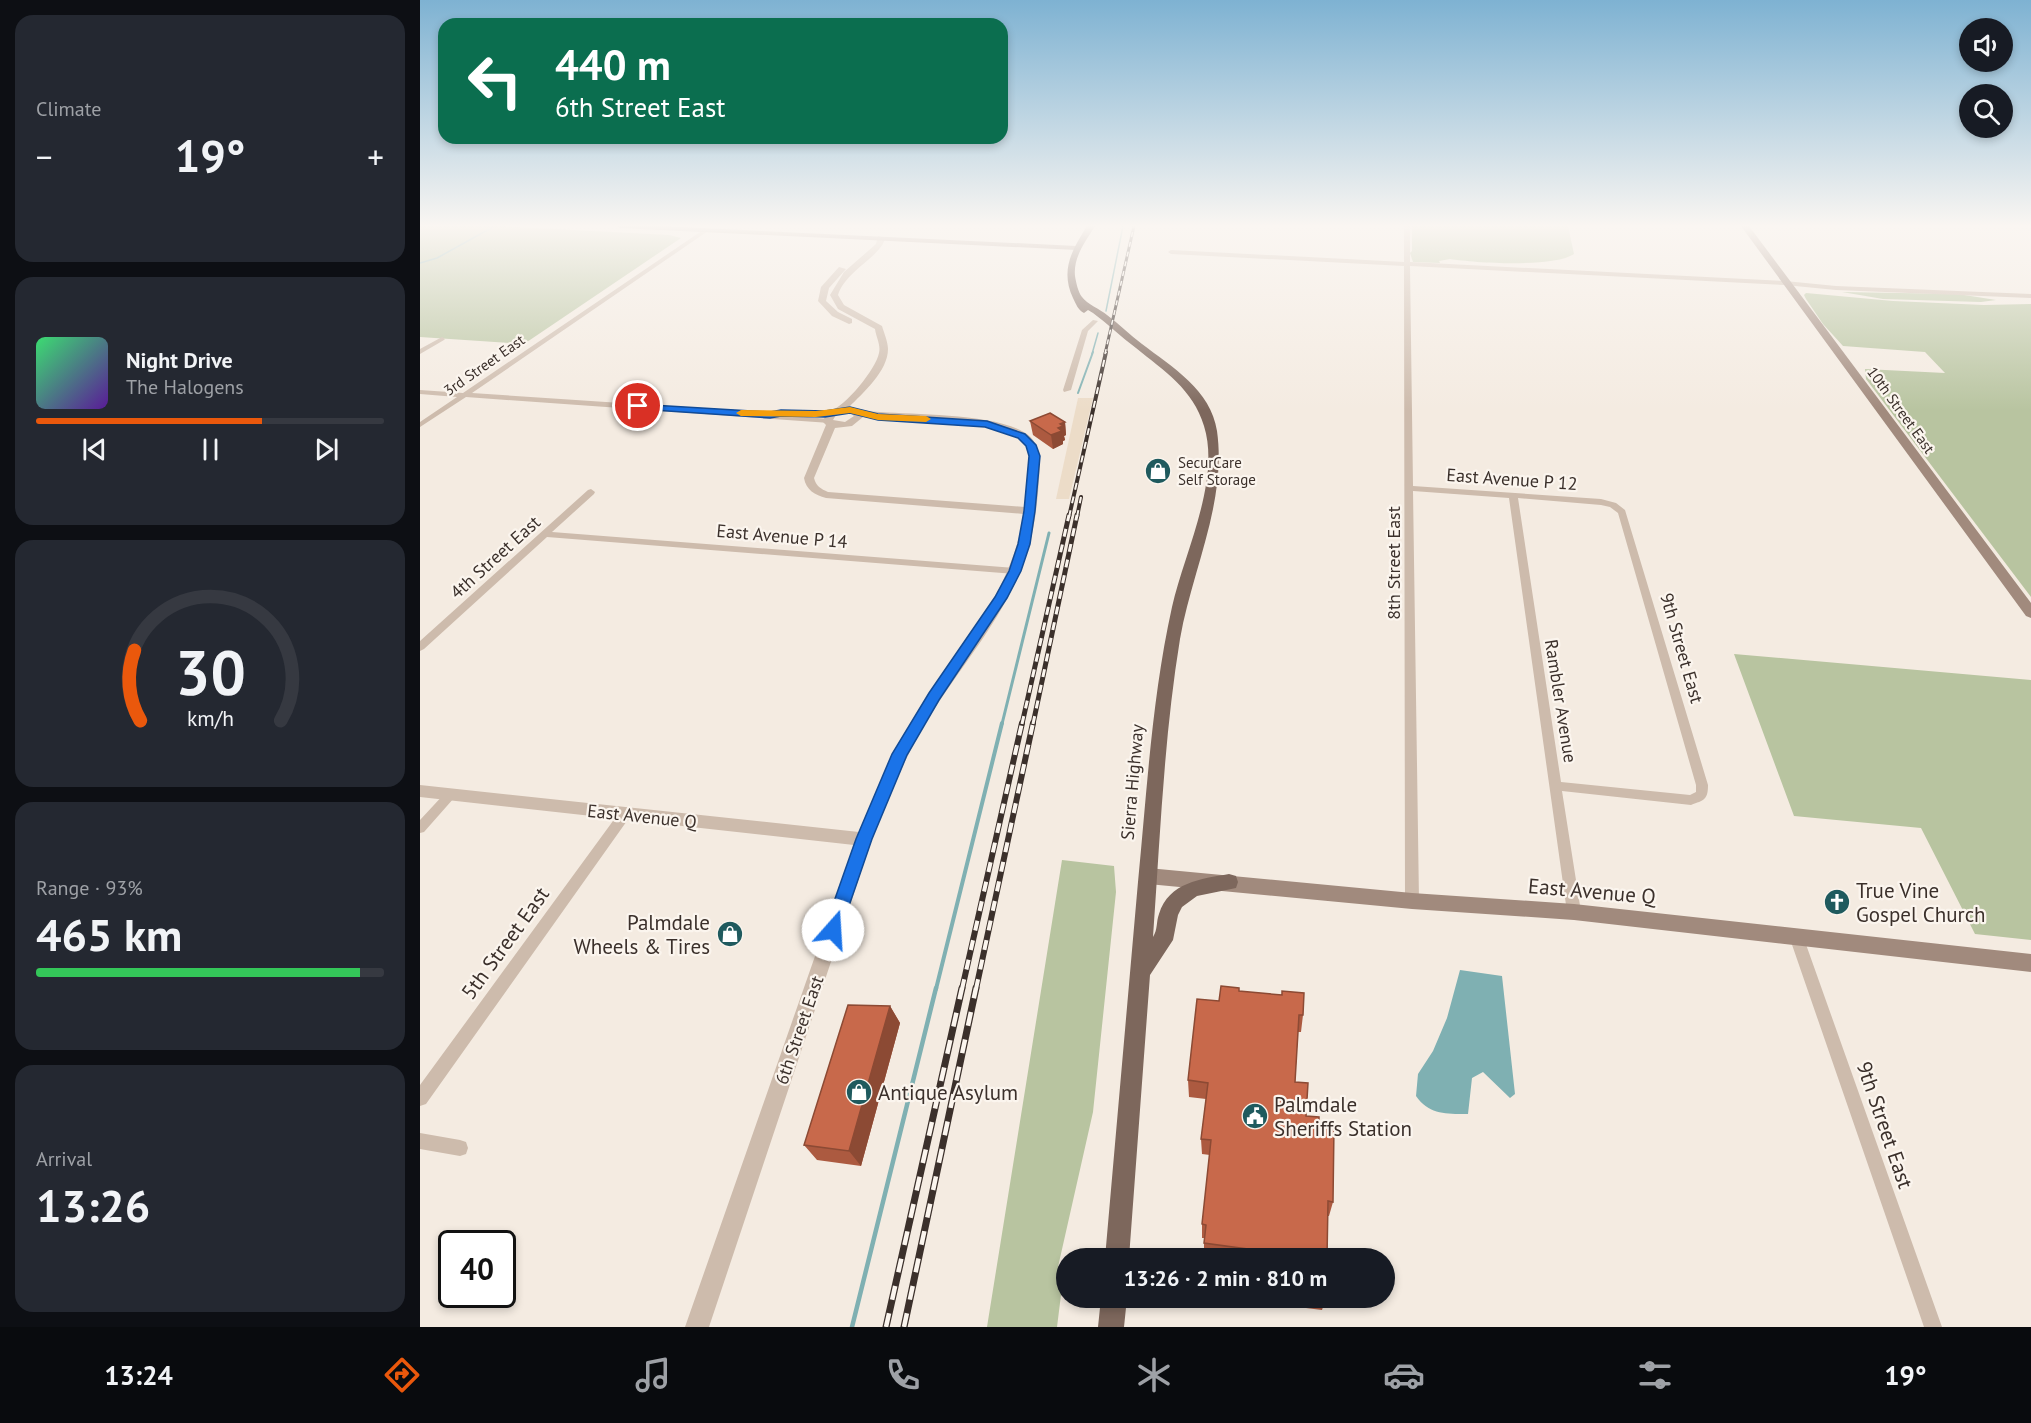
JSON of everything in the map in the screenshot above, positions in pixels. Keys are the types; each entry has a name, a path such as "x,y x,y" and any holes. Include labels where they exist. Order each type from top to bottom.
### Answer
{"main road":[{"name":"Sierra Highway","path":"1074,288 1082,307 1095,321 1127,342 1137,344"},
{"name":"10th Street East","path":"1789,288 1839,351 2031,613"},
{"name":"Sierra Highway","path":"1081,301 1180,377 1198,400 1209,421 1216,465 1180,601 1166,680 1118,1248"},
{"name":"East Avenue Q","path":"1148,876 1412,901 1574,912 2031,963"},
{"path":"1141,972 1167,934 1168,915 1175,901 1193,889 1229,882"},
{"path":"1111,1327 1113,1308"}],"street":[{"name":"3rd Street East","path":"420,425 622,288"},
{"path":"826,288 822,297 826,307 870,332 879,333"},
{"path":"820,455 819,450 829,433 832,418 863,386 884,353 885,347 879,328 841,307 834,295 837,288"},
{"name":"8th Street East","path":"1407,288 1412,901"},
{"path":"1835,288 2031,296"},
{"path":"1067,390 1085,330 1095,321"},
{"path":"420,352 441,339"},
{"path":"863,386 856,412 858,418 848,424 828,450 820,455 811,472 810,483 815,489 826,495 1030,511"},
{"path":"420,392 832,418 848,424"},
{"name":"6th Street East","path":"698,1327 882,792 910,736 1001,598 1015,571 1024,544 1030,511 1035,456 1031,445 1022,436 987,424 856,412 832,418"},
{"name":"East Avenue P 12","path":"1409,488 1601,502 1613,505"},
{"name":"4th Street East","path":"420,647 591,492"},
{"name":"Rambler Avenue","path":"1513,495 1574,912"},
{"name":"9th Street East","path":"1557,786 1690,800 1702,795 1702,785 1622,512 1613,505"},
{"name":"East Avenue P 14","path":"546,534 1015,571"},
{"name":"East Avenue Q","path":"420,791 864,839"},
{"path":"420,828 450,795"},
{"name":"5th Street East","path":"420,1098 625,814"},
{"name":"9th Street East","path":"1796,936 1933,1327"},
{"path":"420,1141 460,1148"}],"green space":[{"path":"420,288 607,288 524,344 420,337"},
{"path":"1842,292 1958,294 1996,300 1981,302 1883,299"},
{"path":"1806,293 1893,301 1984,305 2031,304 2031,597 1866,379 1865,369 1945,373 1925,352 1843,346 1823,324 1806,299 1804,295"},
{"path":"1734,654 2031,680 2031,940 1975,934 1921,828 1794,816"},
{"path":"1062,860 1114,866 1116,892 1093,1112 1062,1248 1056,1248 1056,1308 1059,1308 1057,1327 987,1327"}],"shaded area":[{"path":"1078,398 1093,398 1069,499 1056,499"}],"water":[{"path":"1460,970 1502,976 1515,1094 1510,1098 1483,1072 1472,1078 1468,1114 1433,1110 1416,1096 1418,1074 1433,1051 1447,1018"}],"building":[{"path":"1050,413 1065,422 1058,428 1062,431 1051,435 1030,421"},
{"name":"Palmdale Sheriffs Station","path":"1221,986 1239,988 1239,991 1282,995 1282,991 1304,993 1303,1015 1299,1015 1295,1082 1308,1083 1306,1116 1319,1117 1319,1124 1334,1126 1333,1202 1328,1201 1327,1248 1240,1248 1204,1243 1206,1225 1202,1224 1211,1140 1201,1139 1208,1083 1188,1080 1197,999 1219,1001"},
{"path":"848,1005 890,1006 849,1151 804,1145"}],"waterway":[{"path":"1106,311 1111,288"},
{"path":"1092,354 1098,333"},
{"path":"1078,393 1093,352"},
{"path":"1002,724 1049,533"},
{"path":"936,989 1002,723"},
{"path":"852,1327 936,988"}],"railway":[{"path":"1105,354 1120,288"},
{"path":"1069,517 1106,352"},
{"path":"1077,517 1081,497"},
{"path":"1022,724 1069,515"},
{"path":"1033,724 1077,515"},
{"path":"962,989 1022,723"},
{"path":"976,989 1033,723"},
{"path":"886,1327 962,988"},
{"path":"904,1327 976,988"}],"slow traffic":[{"path":"741,413 816,414 850,410 858,414 878,417 926,419"}],"place":[{"name":"SecurCare Self Storage","path":"1158,471"},
{"name":"True Vine Gospel Church","path":"1837,902"},
{"name":"Palmdale Wheels & Tires","path":"730,934"},
{"name":"Antique Asylum","path":"859,1092"},
{"name":"Palmdale Sheriffs Station","path":"1255,1116"}],"route":[{"path":"638,406 770,415 825,414 850,410 858,414 878,417 987,424 1022,436 1031,445 1035,456 1030,511 1024,544 1015,571 1001,598 934,697 900,754 864,839 833,930"}]}
